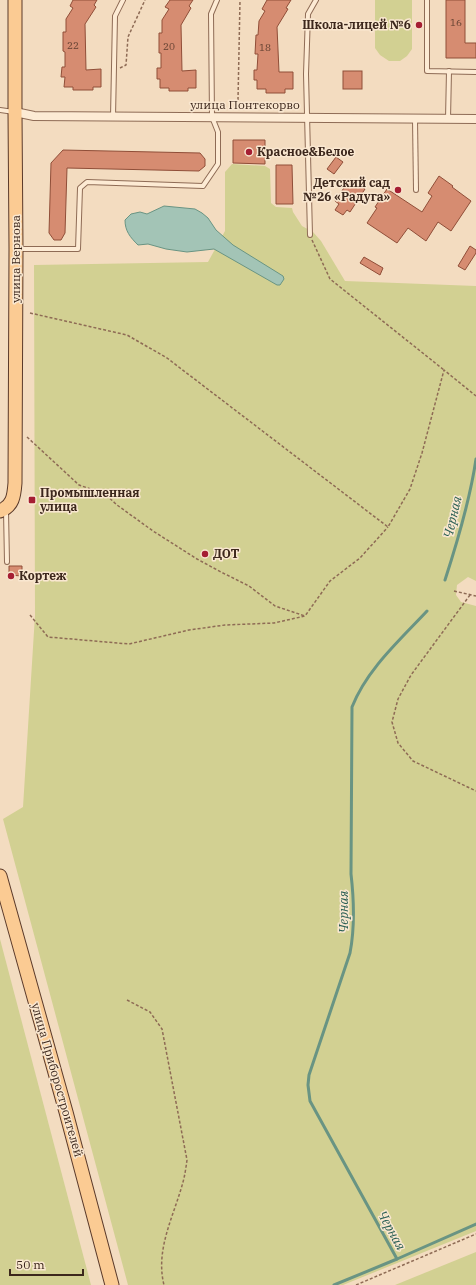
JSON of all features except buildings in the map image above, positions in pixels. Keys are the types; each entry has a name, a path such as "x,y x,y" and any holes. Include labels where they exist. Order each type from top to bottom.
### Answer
{"main road":[{"name":"улица Вернова","path":"3,510 10,504 14,497 15,484 16,249 14,112 16,0"},
{"name":"улица Приборостроителей","path":"0,876 2,889 66,1112 112,1285"}],"street":[{"name":"улица Понтекорво","path":"14,112 34,116 476,119"}],"lane":[{"path":"113,117 115,16 123,0"},
{"path":"16,249 78,249 80,188 87,182 203,186 218,164 218,132 212,117 211,14 217,0"},
{"path":"310,235 306,74 308,14 316,0"},
{"path":"427,0 427,70 476,72"},
{"path":"448,119 449,71"},
{"path":"0,110 14,112"},
{"path":"415,119 416,190"},
{"path":"3,510 7,562"}],"path":[{"path":"113,71 126,65 128,37 145,0"},
{"path":"238,100 240,0"},
{"path":"310,235 330,279 476,396"},
{"path":"30,313 127,335 167,358 388,527"},
{"path":"30,615 48,637 129,644 189,630 225,625 274,623 305,616 330,582 360,558 388,527 410,489 422,453 444,370"},
{"path":"15,429 30,440 50,460 79,485 105,494 117,505 153,531 197,559 249,586 275,606 305,616"},
{"path":"454,591 476,596"},
{"path":"470,595 411,674 398,699 392,722 398,743 413,761 476,791"},
{"path":"127,1000 150,1012 162,1028 187,1160 184,1181 164,1241 160,1272 164,1285"},
{"path":"356,1285 476,1234"}],"shaded area":[{"path":"375,0 412,0 412,49 407,56 400,61 389,61 380,55 375,48"},
{"path":"232,164 265,166 270,169 271,203 276,207 292,208 302,226 313,232 321,241 345,281 476,286 476,581 468,577 457,585 456,595 461,602 476,606 476,1231 343,1285 128,1285 3,819 23,807 35,615 34,265 208,262 225,231 225,172"},
{"path":"164,206 195,209 202,213 208,218 216,230 233,245 283,276 284,279 280,285 277,285 214,249 187,252 166,249 148,244 138,245 128,234 125,220 131,214 140,212 147,214"},
{"path":"0,939 91,1285 0,1285"},
{"path":"476,1252 476,1285 395,1285"}],"waterway":[{"name":"Черная","path":"445,580 463,520 476,459"},
{"name":"Черная","path":"397,1259 310,1101 308,1085 309,1075 352,943 354,914 351,874 352,707 358,693 375,668 395,644 427,611"},
{"path":"334,1285 476,1224"}],"place":[{"name":"Школа-лицей №6","path":"419,25"},
{"name":"Красное&Белое","path":"249,152"},
{"name":"Детский сад №26 «Радуга»","path":"398,190"},
{"name":"Промышленная улица","path":"32,500"},
{"name":"ДОТ","path":"205,554"},
{"name":"Кортеж","path":"11,576"}]}
